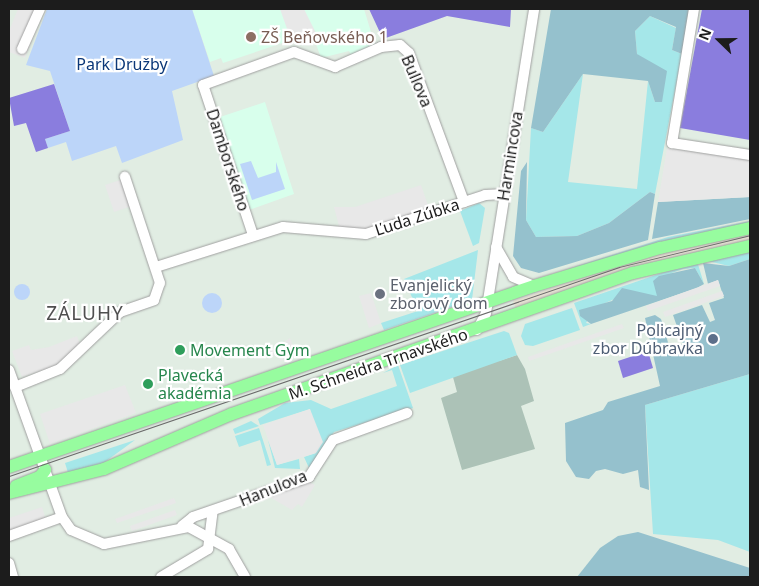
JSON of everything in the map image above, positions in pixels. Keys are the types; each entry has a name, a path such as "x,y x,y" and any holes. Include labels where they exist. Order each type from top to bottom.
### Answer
{"main road":[{"name":"M. Schneidra Trnavského","path":"9,467 534,286 660,248 750,228"},
{"name":"M. Schneidra Trnavského","path":"9,494 50,485 104,469 232,414 508,320 662,264 750,246"},
{"path":"9,489 40,477 45,470"}],"street":[{"path":"22,49 40,9"},
{"name":"Harmincova","path":"476,331 486,303 534,9"},
{"path":"694,9 672,143 750,156"},
{"name":"Bullova","path":"203,85 294,52 335,67 381,48 400,45 409,53 464,202"},
{"name":"Damborského","path":"203,85 253,235"},
{"path":"15,386 60,369 120,312 154,300 160,283 125,177"},
{"name":"Ľuda Zúbka","path":"156,267 282,227 366,234 464,202 504,194"},
{"path":"496,247 513,277 534,286"},
{"path":"486,303 508,320"},
{"name":"Hanulova","path":"9,370 62,517 78,535 104,544 182,526 213,511 309,477 334,440 407,413"},
{"path":"161,577 207,551 213,511"},
{"path":"9,536 62,517"},
{"path":"182,526 210,537 229,549 245,577"},
{"path":"9,563 13,577"}],"shaded area":[{"path":"18,9 44,9 25,58 9,52 9,31"},
{"name":"ZŠ Beňovského 1","path":"192,9 364,9 375,45 351,55 349,51 321,58 312,33 223,63 221,58 210,62"},
{"path":"280,9 304,9 320,41 308,46 304,36 291,40"},
{"path":"369,9 511,9 510,27 447,16 383,39"},
{"path":"551,9 689,9 682,54 672,50 676,27 650,16 635,31 637,54 667,71 662,102 655,102 648,81 583,74 543,132 531,128"},
{"path":"702,9 750,9 750,140 680,128"},
{"path":"650,16 676,28 672,50 682,54 655,194 650,192 609,223 577,236 536,237 526,220 531,128 543,132 583,74 568,182 637,189 648,81 655,102 662,102 637,54 635,31"},
{"path":"54,84 70,131 45,139 48,148 36,152 26,123 14,126 9,98"},
{"path":"265,102 294,194 249,210 220,117"},
{"path":"667,148 750,160 750,197 658,202"},
{"path":"527,162 526,220 536,237 577,236 609,223 650,192 655,194 648,240 539,273 521,268 513,256 521,171"},
{"path":"123,179 132,206 114,212 105,185"},
{"path":"421,185 430,211 367,233 340,230 334,207 355,207"},
{"path":"750,197 750,219 652,239 658,202"},
{"path":"479,203 485,208 479,243 473,246 460,211"},
{"path":"750,221 750,224 658,243 558,272 668,237"},
{"path":"750,232 750,241 664,260 516,309 513,301 636,260"},
{"path":"478,250 472,300 384,330 381,323 418,311 404,279"},
{"path":"750,250 750,259 729,266 708,261"},
{"path":"750,259 750,374 645,405 649,490 640,487 638,470 623,474 605,469 596,471 589,479 576,477 566,461 565,423 603,410 608,402 660,386 645,318 655,315 661,319 670,349 683,344 673,315 702,305 710,322 715,320 709,303 724,298 718,280 708,284 703,263 729,266"},
{"path":"697,261 704,284 695,268 683,269 672,273 657,296 617,298 598,306 586,323 591,324 583,327 574,303"},
{"path":"695,268 704,284 697,288 591,324 580,316 579,310 612,301 622,288 657,296 653,281 659,276"},
{"path":"718,280 720,286 648,311 646,306"},
{"path":"722,291 724,296 665,317 663,312"},
{"path":"371,293 381,323 369,328 359,296"},
{"path":"572,308 580,330 533,346 525,345 521,336 525,324"},
{"path":"622,324 624,328 529,361 528,357"},
{"path":"504,331 509,333 517,355 410,393 400,365"},
{"path":"77,336 80,344 55,366 22,377 12,351 29,345 31,350 49,347"},
{"path":"290,338 296,355 280,361 279,356 273,356 270,351"},
{"path":"648,351 653,368 623,378 618,361"},
{"path":"485,355 499,361 517,355 525,369 534,401 521,406 535,449 462,470 441,398 457,392 450,366"},
{"path":"398,365 413,408 334,432 309,468 304,457 316,453 310,409 260,425 258,419 285,403 311,400 331,409 397,386 392,370 383,373"},
{"path":"750,374 750,552 718,540 653,534 645,405"},
{"path":"125,385 136,413 50,444 40,414"},
{"path":"310,409 323,442 316,453 277,465 263,425"},
{"path":"251,421 259,426 235,434 233,429"},
{"path":"259,428 271,465 267,466 260,440 239,447 235,436"},
{"path":"135,440 98,467 69,476 65,463"},
{"path":"268,440 277,465 299,459 300,469 275,468"},
{"path":"306,480 315,485 302,507 298,504 292,510 266,495"},
{"path":"174,498 176,503 117,523 115,519"},
{"path":"42,507 46,520 9,533 9,518"},
{"path":"175,510 177,515 132,531 130,526"},
{"path":"638,532 750,568 750,577 577,577 600,548 618,536"}],"green space":[{"name":"Park Družby","path":"47,9 192,9 214,76 172,91 183,140 122,163 116,146 72,161 66,142 48,148 45,139 70,131 50,71 26,65"},
{"path":"251,161 258,178 276,172 276,162 285,189 252,200 240,164"},
{"path":"22,284 28,286 30,292 28,298 22,300 16,298 14,292 16,286"},
{"path":"212,293 219,296 222,303 219,310 212,313 205,310 202,303 205,296"}],"tram line":[{"path":"9,476 619,267 750,235"}],"place":[{"name":"ZŠ Beňovského 1","path":"251,37"},
{"name":"Evanjelický zborový dom","path":"380,294"},
{"name":"Policajný zbor Dúbravka","path":"713,339"},
{"name":"Movement Gym","path":"180,350"},
{"name":"Plavecká akadémia","path":"148,384"}],"district":[{"name":"ZÁLUHY","path":"85,314"}]}
